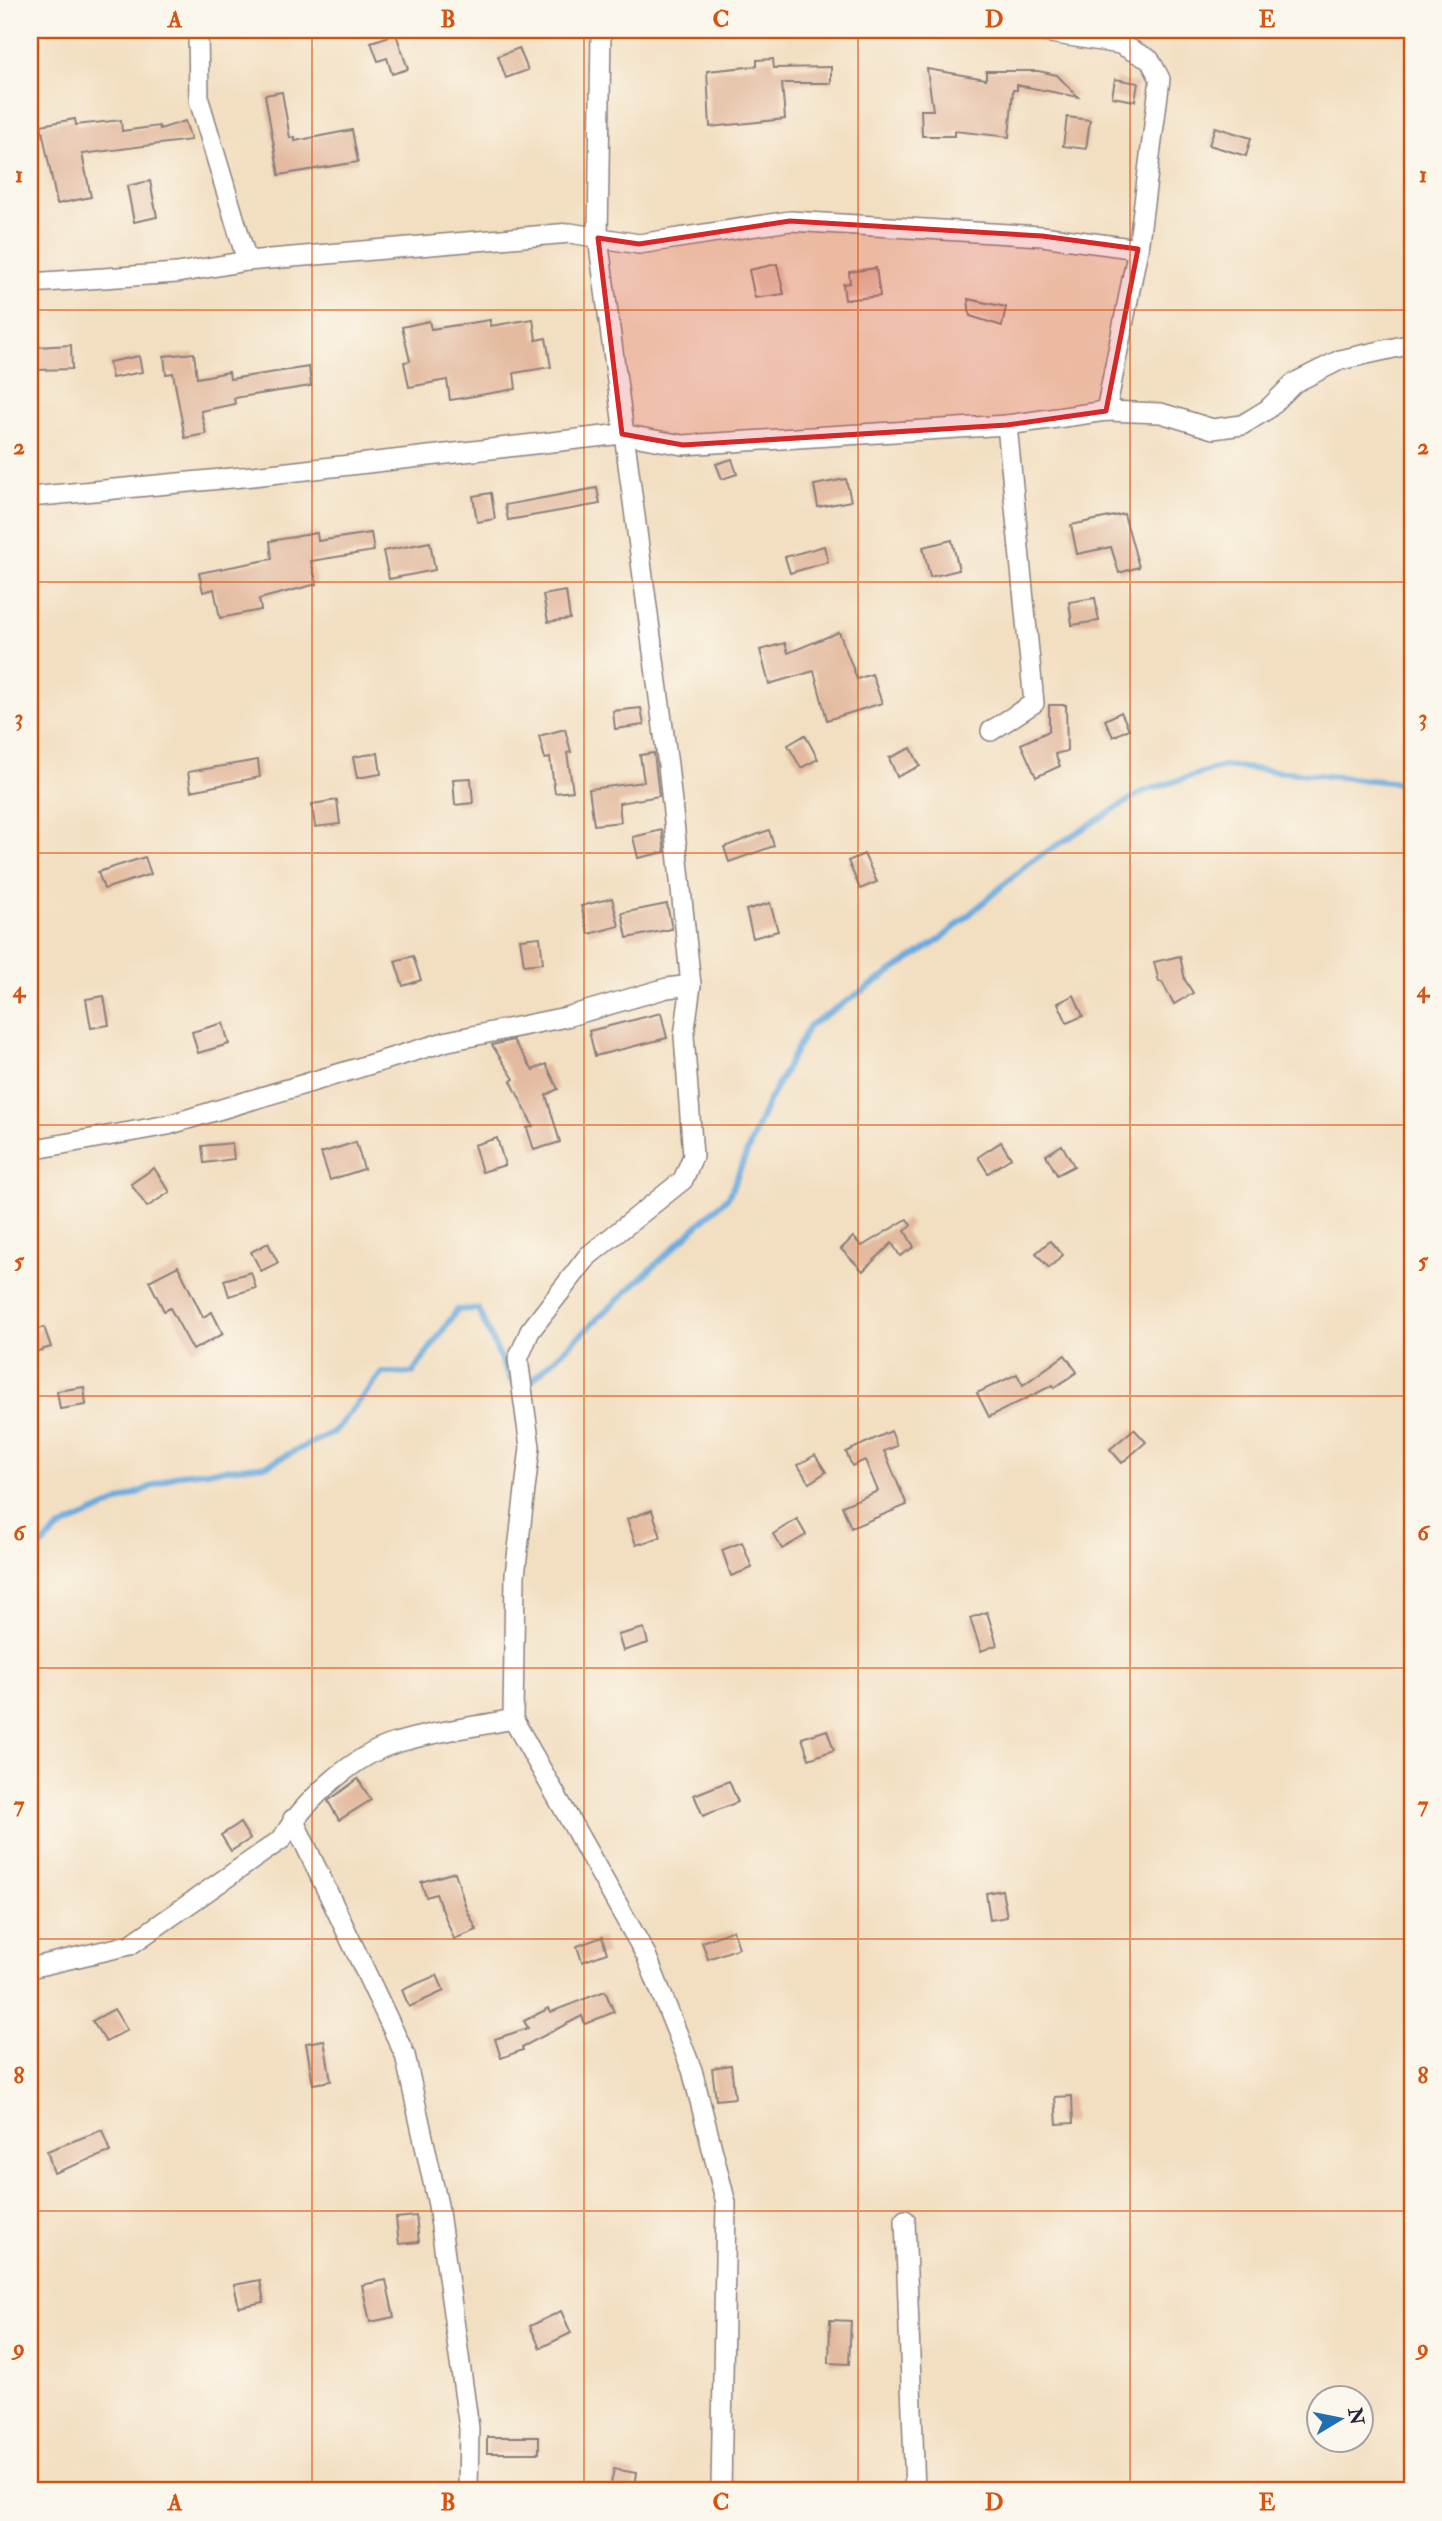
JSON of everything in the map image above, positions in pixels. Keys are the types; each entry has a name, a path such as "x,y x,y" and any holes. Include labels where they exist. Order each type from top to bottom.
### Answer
{"street":[{"path":"198,30 199,100 247,261"},
{"path":"601,30 598,239 668,765 691,985 684,1037 693,1156 683,1180 588,1256 530,1331 518,1359 530,1447 515,1575 513,1719 646,1955 692,2070 726,2203 721,2491"},
{"path":"1031,30 1119,44 1150,60 1160,79 1138,249 1107,411"},
{"path":"30,283 177,273 247,261 570,233 639,244 790,221 1042,236 1138,249"},
{"path":"30,497 253,476 622,434 683,445 1007,425 1107,411 1161,413 1213,429 1242,425 1268,409 1294,383 1340,359 1412,344"},
{"path":"991,731 1034,703 1007,425"},
{"path":"30,1150 168,1125 447,1041 566,1017 667,988 691,985"},
{"path":"30,1968 130,1945 282,1839 293,1819 337,1776 394,1743 513,1719"},
{"path":"293,1819 405,2055 438,2205 469,2428 468,2491"},
{"path":"905,2220 915,2491"}],"highlighted area":[{"path":"790,221 1042,236 1138,249 1106,411 1007,425 683,445 622,434 598,238 639,244"}],"building":[{"path":"396,34 408,69 392,74 387,58 378,61 371,42"},
{"path":"519,48 528,70 506,78 498,56"},
{"path":"773,59 774,68 831,67 831,83 782,83 785,119 710,127 707,71 757,66 757,60"},
{"path":"927,69 986,79 986,71 1038,71 1057,75 1078,97 1017,85 1017,90 1013,90 1009,137 955,131 955,136 922,136 921,110 933,110"},
{"path":"1115,79 1138,83 1135,101 1112,97"},
{"path":"282,92 290,138 295,137 295,141 352,130 358,162 279,175 265,95"},
{"path":"1067,117 1090,120 1086,149 1063,146"},
{"path":"75,119 76,125 121,120 122,131 159,126 160,129 185,121 191,140 82,154 91,197 57,204 41,125"},
{"path":"1215,127 1251,138 1246,156 1209,145"},
{"path":"150,181 157,217 134,222 127,186"},
{"path":"777,264 784,294 755,298 749,270"},
{"path":"876,268 880,296 845,300 843,284 850,283 849,272"},
{"path":"968,299 1006,307 1002,326 970,316"},
{"path":"533,319 536,340 546,338 551,367 514,373 516,389 450,400 447,380 409,387 404,362 410,361 402,327 429,321 431,329 490,320 490,326"},
{"path":"71,345 72,369 37,370 36,347"},
{"path":"194,353 197,378 229,372 230,379 309,367 311,386 234,398 235,404 201,411 206,434 185,438 173,373 166,374 164,356"},
{"path":"139,356 142,372 112,378 109,362"},
{"path":"732,459 737,474 722,479 716,464"},
{"path":"846,479 851,501 818,507 814,485"},
{"path":"597,488 600,504 508,520 505,505"},
{"path":"491,493 495,519 477,522 473,496"},
{"path":"1124,514 1139,567 1119,573 1111,547 1077,554 1071,525"},
{"path":"317,533 318,541 371,533 374,551 311,561 317,584 259,599 261,610 220,618 214,589 203,592 199,573 272,559 270,541"},
{"path":"952,540 959,570 930,577 923,547"},
{"path":"430,542 435,570 389,579 383,551"},
{"path":"824,546 828,562 790,573 785,557"},
{"path":"566,591 570,619 548,622 543,595"},
{"path":"1095,598 1099,621 1072,625 1069,602"},
{"path":"839,632 857,679 872,674 882,703 827,720 814,671 769,684 760,650 785,643 788,653"},
{"path":"1049,705 1066,705 1067,751 1055,754 1060,766 1036,777 1021,744 1049,731"},
{"path":"641,708 644,725 615,729 613,711"},
{"path":"1121,712 1129,729 1113,737 1105,720"},
{"path":"565,729 571,752 567,753 573,791 555,793 550,758 545,759 539,736"},
{"path":"805,735 818,759 801,768 788,745"},
{"path":"911,748 920,766 897,777 889,758"},
{"path":"378,753 381,774 357,778 353,757"},
{"path":"654,753 659,796 619,803 621,822 594,825 589,789 644,782 640,755"},
{"path":"258,760 260,777 191,791 188,772"},
{"path":"471,778 473,803 455,805 453,779"},
{"path":"337,800 340,824 315,827 312,804"},
{"path":"662,830 665,852 638,858 633,837"},
{"path":"769,830 774,846 729,862 724,847"},
{"path":"864,854 877,882 860,889 848,861"},
{"path":"145,857 151,874 104,889 98,872"},
{"path":"612,898 619,926 589,934 581,906"},
{"path":"770,903 778,931 753,938 746,910"},
{"path":"667,904 672,929 627,938 622,913"},
{"path":"540,937 543,963 524,965 520,939"},
{"path":"413,956 421,980 403,986 395,961"},
{"path":"1180,956 1185,980 1193,993 1174,1004 1162,982 1159,982 1154,962"},
{"path":"1074,995 1083,1016 1067,1023 1058,1003"},
{"path":"104,996 109,1025 91,1028 86,999"},
{"path":"661,1013 667,1038 595,1056 589,1031"},
{"path":"223,1023 229,1044 198,1053 192,1032"},
{"path":"513,1040 533,1070 546,1064 558,1089 546,1095 560,1142 534,1150 527,1128 533,1126 511,1081 514,1079 492,1045"},
{"path":"497,1138 505,1165 482,1172 474,1145"},
{"path":"356,1142 364,1169 330,1180 321,1153"},
{"path":"1001,1142 1011,1158 988,1173 978,1157"},
{"path":"232,1143 234,1159 204,1163 202,1146"},
{"path":"1062,1145 1074,1166 1057,1175 1046,1155"},
{"path":"154,1168 170,1192 147,1207 131,1184"},
{"path":"907,1219 911,1225 905,1231 914,1247 900,1256 892,1243 863,1271 841,1249 853,1237 862,1246"},
{"path":"1050,1241 1063,1255 1049,1268 1036,1253"},
{"path":"268,1243 278,1263 261,1271 251,1252"},
{"path":"178,1266 203,1317 212,1312 223,1334 193,1350 170,1308 164,1311 149,1281"},
{"path":"251,1272 256,1288 229,1296 224,1280"},
{"path":"44,1327 51,1347 35,1352 30,1332"},
{"path":"1065,1355 1077,1372 1054,1388 1053,1385 989,1417 977,1393 1017,1374 1023,1385"},
{"path":"84,1387 86,1405 60,1409 57,1391"},
{"path":"1134,1429 1146,1442 1122,1463 1110,1449"},
{"path":"891,1431 897,1446 884,1451 907,1505 851,1528 842,1506 878,1491 865,1460 852,1466 846,1452"},
{"path":"815,1455 826,1472 809,1483 798,1465"},
{"path":"652,1510 661,1537 636,1545 627,1519"},
{"path":"797,1519 806,1535 782,1549 773,1534"},
{"path":"742,1542 752,1568 731,1576 722,1550"},
{"path":"987,1612 997,1645 981,1651 970,1618"},
{"path":"644,1628 648,1643 623,1651 618,1635"},
{"path":"827,1730 834,1750 809,1759 802,1738"},
{"path":"358,1779 371,1800 339,1820 328,1801"},
{"path":"729,1781 738,1802 703,1816 694,1795"},
{"path":"240,1823 250,1839 231,1851 221,1835"},
{"path":"455,1872 466,1908 477,1930 454,1939 436,1894 426,1897 421,1882"},
{"path":"1002,1890 1007,1917 990,1920 986,1893"},
{"path":"733,1930 739,1948 708,1959 702,1942"},
{"path":"602,1937 607,1953 582,1962 577,1946"},
{"path":"437,1975 444,1991 409,2007 402,1990"},
{"path":"605,1991 614,2012 585,2024 582,2016 522,2047 523,2050 501,2058 495,2039 528,2028 524,2021 549,2008 551,2012"},
{"path":"114,2009 127,2030 106,2042 92,2021"},
{"path":"324,2040 331,2081 313,2084 306,2043"},
{"path":"731,2065 735,2098 716,2100 712,2068"},
{"path":"1072,2096 1073,2123 1057,2124 1055,2097"},
{"path":"102,2130 110,2152 54,2173 47,2151"},
{"path":"416,2216 419,2242 399,2244 396,2218"},
{"path":"260,2280 264,2302 239,2307 234,2285"},
{"path":"386,2280 394,2317 370,2322 362,2285"},
{"path":"561,2311 571,2333 540,2348 530,2326"},
{"path":"830,2320 851,2321 849,2364 829,2363"},
{"path":"487,2437 539,2437 539,2453 487,2453"},
{"path":"614,2469 636,2473 633,2491 610,2488"}],"waterway":[{"path":"531,1381 729,1196 767,1104 809,1026 941,939 1030,862 1142,792 1223,766 1412,784"},
{"path":"30,1556 60,1528 179,1474 267,1465 335,1431 382,1373 413,1373 457,1310 478,1309 511,1381"}]}
